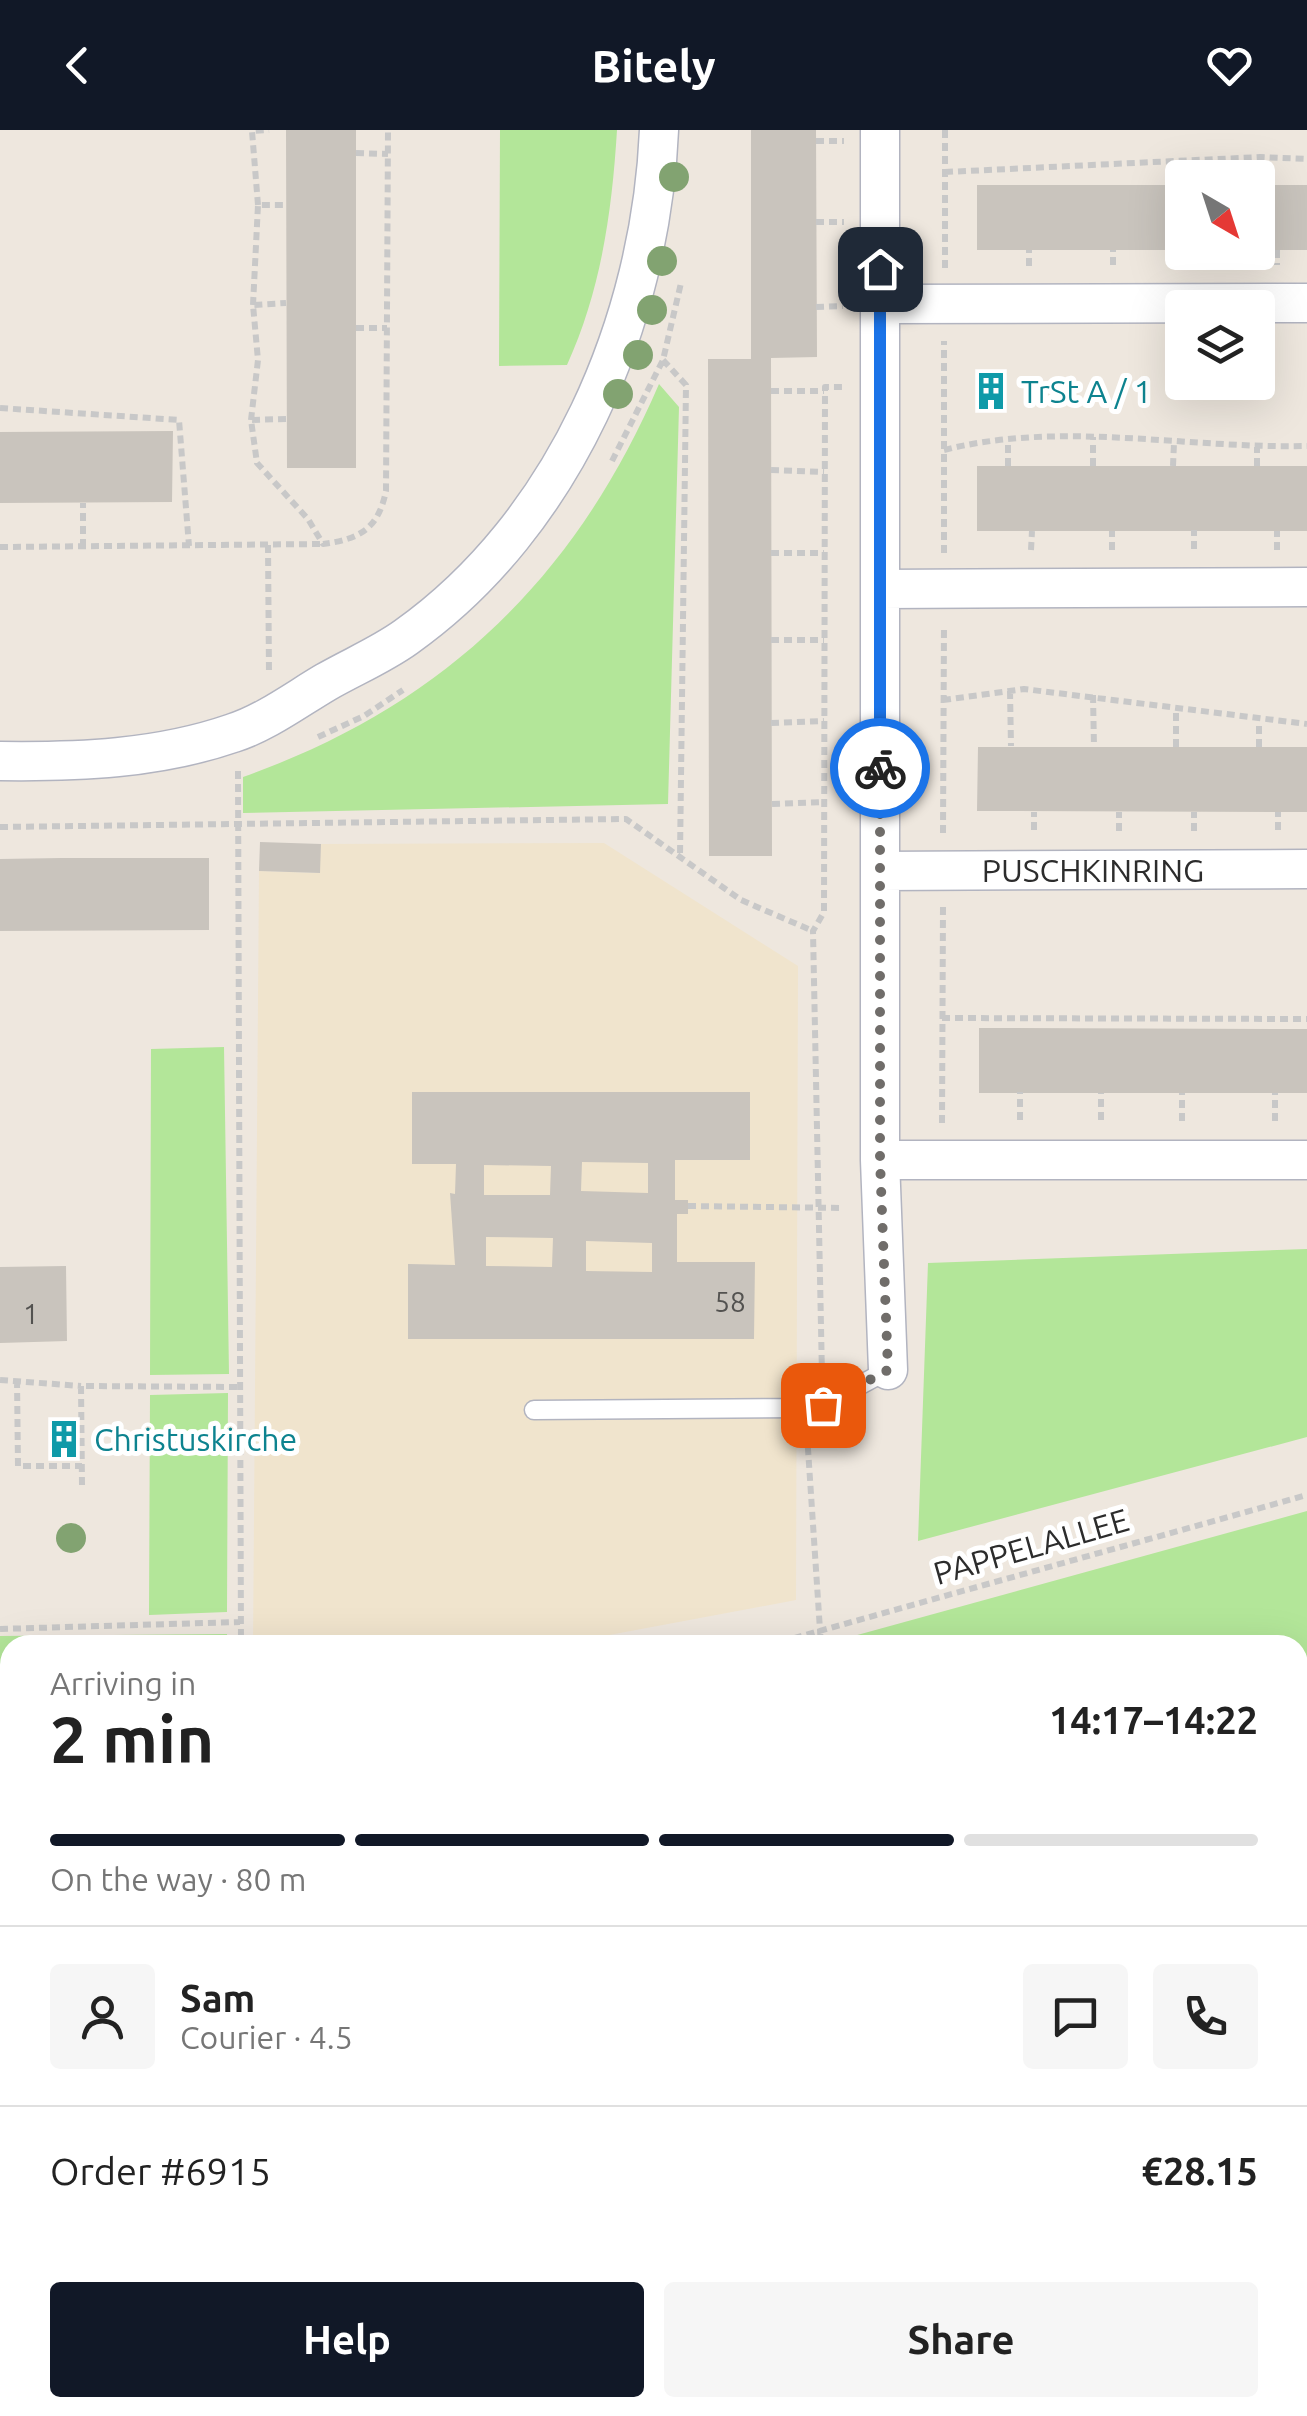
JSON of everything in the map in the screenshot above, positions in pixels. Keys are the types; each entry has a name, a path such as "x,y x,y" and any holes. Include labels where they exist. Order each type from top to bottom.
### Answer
{"street":[{"path":"0,761 62,762 166,751 236,732 406,637 480,571 530,515 570,449 611,368 640,265 659,130"},
{"path":"868,136 868,305 882,589 880,1160 888,1370"},
{"path":"868,305 1307,303"},
{"path":"882,589 1307,587"},
{"name":"PUSCHKINRING","path":"880,871 1307,869"},
{"path":"880,1160 1307,1160"}],"lane":[{"path":"534,1410 815,1406 888,1370"}],"path":[{"path":"269,130 252,130 258,204 253,304 258,360 252,420 257,463 298,507 323,544"},
{"path":"0,547 323,544 352,540 370,529 382,512 386,491 388,130"},
{"path":"944,1160 945,130"},
{"path":"816,141 868,136"},
{"path":"356,153 388,154"},
{"path":"945,172 1307,158"},
{"path":"258,204 286,205"},
{"path":"816,222 855,222"},
{"path":"253,304 286,303"},
{"path":"816,307 868,305"},
{"path":"356,328 387,328"},
{"path":"663,360 686,385 680,857"},
{"path":"820,1635 815,1406 819,1208 813,931 824,912 824,387 854,386"},
{"path":"771,391 824,391"},
{"path":"0,408 179,420 189,546"},
{"path":"252,420 286,419"},
{"path":"944,450 1008,440 1093,438 1307,446"},
{"path":"1093,438 1093,466"},
{"path":"1008,440 1008,466"},
{"path":"1173,466 1174,443"},
{"path":"1257,447 1257,466"},
{"path":"771,470 824,472"},
{"path":"83,503 83,547"},
{"path":"241,1635 240,821 236,732 269,677 268,545"},
{"path":"771,553 824,553"},
{"path":"771,640 824,640"},
{"path":"269,677 285,669"},
{"path":"944,700 1010,691 1093,695 1259,721 1307,724"},
{"path":"1010,691 1011,746"},
{"path":"1093,695 1094,747"},
{"path":"1176,708 1176,747"},
{"path":"771,723 824,721"},
{"path":"1259,721 1259,747"},
{"path":"772,804 824,802"},
{"path":"0,826 626,819 741,900 813,931"},
{"path":"942,1018 1307,1019"},
{"path":"1020,1092 1020,1120"},
{"path":"1101,1092 1101,1120"},
{"path":"1182,1093 1182,1121"},
{"path":"1276,1093 1276,1121"},
{"path":"688,1206 883,1208"},
{"path":"0,1380 80,1386 240,1387"},
{"path":"17,1380 18,1466 82,1466"},
{"path":"80,1386 82,1485"},
{"name":"PAPPELALLEE","path":"808,1635 1307,1495"},
{"path":"0,1629 240,1622"}],"shaded area":[{"path":"604,843 798,966 796,1600 609,1635 253,1635 259,871 319,873 321,844"}],"green space":[{"path":"500,130 617,130 603,250 579,337 567,365 499,366"},
{"path":"659,384 679,407 668,804 243,813 243,777 315,748 381,713 440,673 494,627 543,575 587,518 625,454"},
{"path":"224,1047 229,1374 150,1375 151,1049"},
{"path":"1307,1249 1307,1437 918,1541 928,1263"},
{"path":"228,1393 227,1612 149,1615 150,1395"},
{"path":"1307,1511 1307,1635 857,1635"}],"building":[{"path":"286,130 356,130 356,468 287,468"},
{"path":"751,130 816,130 817,357 771,358 772,856 709,856 708,359 751,359"},
{"path":"977,185 1165,185 1165,250 977,250"},
{"path":"1275,185 1307,185 1307,250 1275,250"},
{"name":"TrSt A / 1","path":"1004,376 1005,404 979,406 978,378"},
{"path":"173,431 172,502 0,503 0,432"},
{"path":"977,466 1307,466 1307,531 977,531"},
{"path":"978,747 1307,747 1307,812 977,811"},
{"path":"260,842 321,844 320,873 259,871"},
{"path":"209,858 209,930 0,931 0,859"},
{"path":"979,1028 1307,1029 1307,1093 979,1093"},
{"path":"412,1092 750,1092 750,1160 675,1160 675,1200 688,1200 688,1214 677,1214 677,1262 755,1262 754,1339 408,1339 408,1264 455,1265 450,1193 455,1194 456,1164 412,1164","holes":["582,1162 648,1163 648,1193 581,1191","484,1165 551,1166 550,1195 484,1195","486,1237 553,1238 552,1267 486,1266","586,1241 652,1243 652,1272 586,1271"]},
{"path":"66,1266 67,1341 0,1343 0,1267"},
{"name":"Christuskirche","path":"74,1429 75,1449 54,1449 53,1430"}],"way so far":[{"path":"823,1405 888,1370 880,1160 880,768"}],"place":[{"name":"TrSt A / 1","path":"991,391"},
{"name":"Christuskirche","path":"64,1439"}],"route":[{"path":"880,269 880,768"}]}
